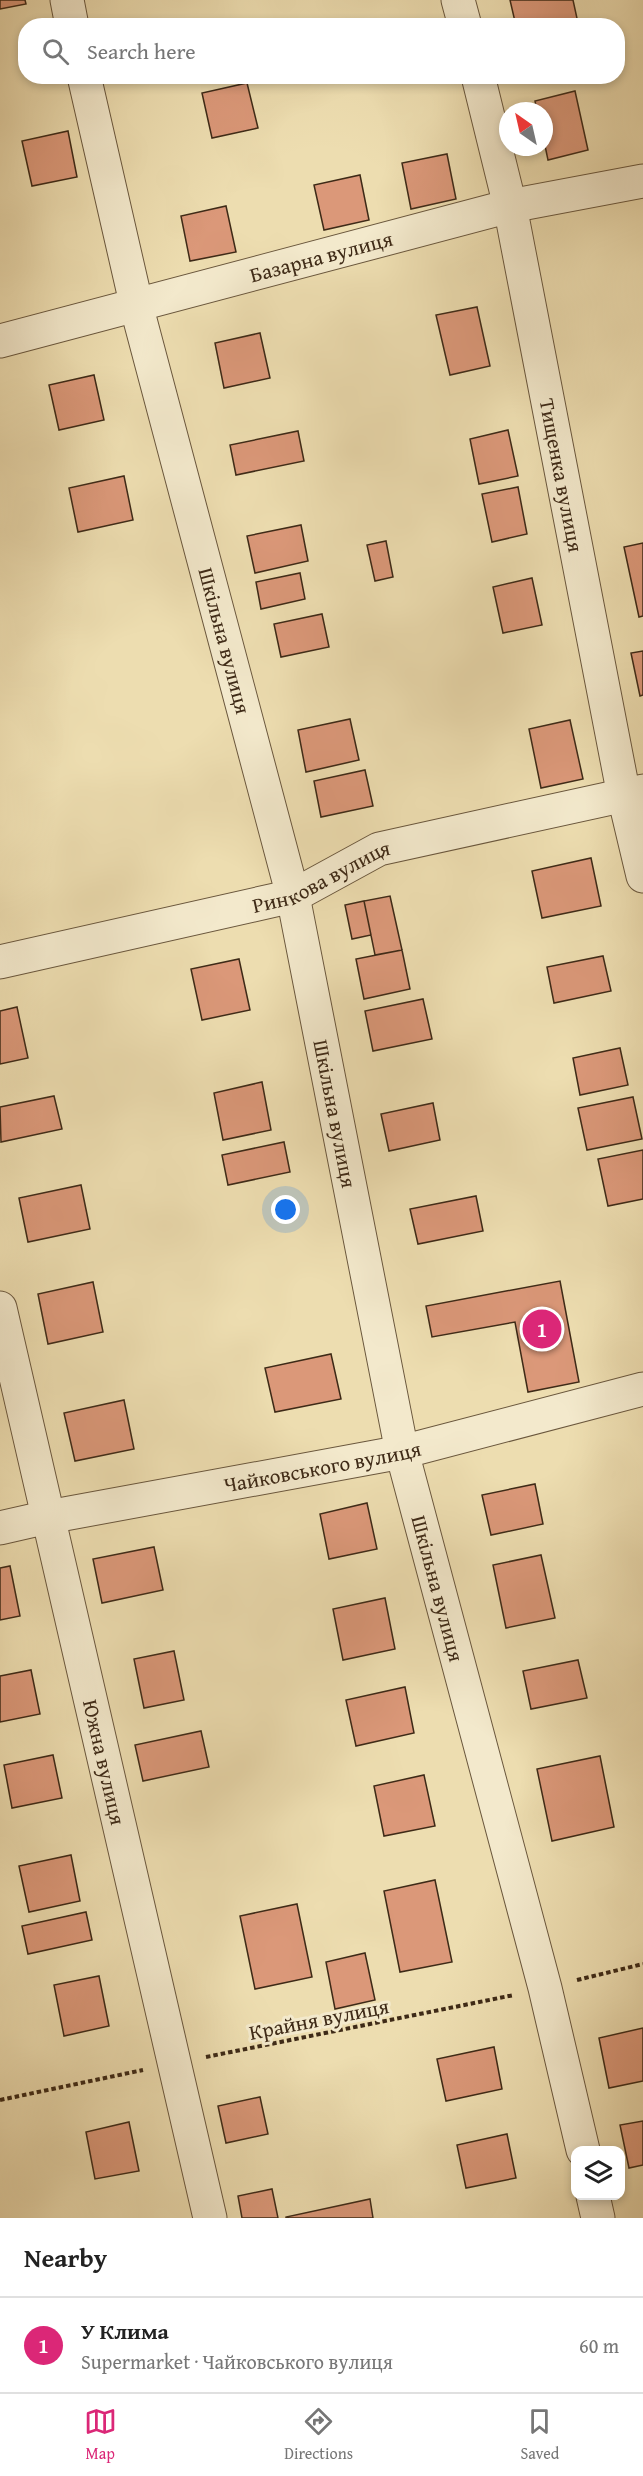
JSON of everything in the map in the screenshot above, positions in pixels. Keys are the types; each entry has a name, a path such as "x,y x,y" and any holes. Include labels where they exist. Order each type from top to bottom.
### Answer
{"street":[{"path":"67,0 70,18"},
{"path":"458,0 463,18"},
{"name":"Шкільна вулиця","path":"86,84 136,303 293,896 402,1452 546,1988 582,2146"},
{"name":"Тищенка вулиця","path":"480,84 510,206 633,793 643,876"},
{"name":"Базарна вулиця","path":"0,340 510,206 643,181"},
{"name":"Ринкова вулиця","path":"0,962 293,896 379,849 633,793"},
{"name":"Южна вулиця","path":"0,1308 210,2218"},
{"name":"Чайковського вулиця","path":"0,1528 48,1517 402,1452 643,1389"},
{"path":"594,2200 598,2218"}],"path":[{"name":"Крайня вулиця","path":"0,2100 546,1988 643,1964"}],"building":[{"path":"0,0 25,0 26,4 0,9"},
{"path":"510,0 573,0 577,18 514,18"},
{"path":"247,84 258,128 212,138 202,93"},
{"path":"575,91 588,150 548,160 547,156 553,156 553,102 535,101"},
{"path":"68,131 77,177 32,186 22,141"},
{"path":"447,154 456,199 411,209 402,163"},
{"path":"360,175 369,220 324,230 314,185"},
{"path":"226,206 236,252 190,261 181,216"},
{"path":"477,307 490,366 450,375 436,315"},
{"path":"260,333 270,378 224,388 215,343"},
{"path":"94,375 104,420 59,430 49,385"},
{"path":"508,430 518,476 479,484 470,439"},
{"path":"298,431 304,461 236,475 230,445"},
{"path":"124,476 133,520 78,532 69,488"},
{"path":"518,487 527,534 492,542 482,494"},
{"path":"301,525 308,561 255,573 247,536"},
{"path":"386,541 393,577 375,581 367,545"},
{"path":"643,543 643,616 639,617 624,547"},
{"path":"300,573 305,599 261,609 256,582"},
{"path":"532,578 542,625 503,633 493,587"},
{"path":"322,614 329,647 281,657 274,624"},
{"path":"643,651 643,695 640,696 631,653"},
{"path":"350,719 359,760 306,772 298,730"},
{"path":"570,720 583,779 541,788 529,729"},
{"path":"365,770 373,806 321,817 314,781"},
{"path":"591,858 601,906 542,918 532,871"},
{"path":"390,896 402,950 375,955 364,901"},
{"path":"364,901 371,935 352,939 345,905"},
{"path":"402,950 410,989 364,999 356,959"},
{"path":"603,956 611,991 554,1003 547,967"},
{"path":"239,959 250,1010 202,1020 191,969"},
{"path":"423,999 432,1039 373,1051 365,1011"},
{"path":"17,1007 28,1058 0,1064 0,1011"},
{"path":"620,1048 628,1085 580,1095 573,1058"},
{"path":"262,1082 271,1130 223,1140 214,1093"},
{"path":"54,1096 62,1129 1,1142 0,1107"},
{"path":"633,1097 642,1139 587,1150 578,1108"},
{"path":"433,1103 440,1140 389,1151 381,1114"},
{"path":"284,1142 290,1172 228,1185 222,1155"},
{"path":"643,1150 643,1199 608,1206 598,1159"},
{"path":"81,1185 90,1229 28,1242 19,1198"},
{"path":"476,1196 483,1231 418,1244 410,1209"},
{"path":"560,1281 579,1382 528,1392 515,1322 432,1337 426,1306"},
{"path":"93,1282 103,1332 48,1344 38,1294"},
{"path":"331,1354 341,1399 275,1412 265,1368"},
{"path":"124,1400 134,1449 75,1461 64,1413"},
{"path":"535,1484 543,1524 491,1535 482,1495"},
{"path":"367,1503 377,1549 329,1559 320,1514"},
{"path":"154,1547 163,1590 102,1603 93,1559"},
{"path":"541,1555 555,1618 506,1628 493,1565"},
{"path":"10,1566 20,1616 0,1620 0,1568"},
{"path":"385,1598 395,1649 343,1660 333,1609"},
{"path":"174,1651 184,1700 144,1708 134,1659"},
{"path":"578,1660 587,1698 531,1709 523,1671"},
{"path":"31,1670 40,1714 0,1722 0,1676"},
{"path":"405,1687 414,1733 356,1746 346,1700"},
{"path":"201,1731 209,1767 143,1781 135,1745"},
{"path":"53,1755 62,1798 12,1808 4,1765"},
{"path":"600,1756 614,1827 552,1841 537,1769"},
{"path":"424,1775 435,1826 384,1836 374,1786"},
{"path":"71,1855 80,1901 29,1912 19,1866"},
{"path":"435,1880 452,1962 400,1972 384,1891"},
{"path":"297,1904 312,1977 255,1989 240,1916"},
{"path":"86,1912 92,1940 28,1954 22,1926"},
{"path":"365,1953 375,2000 335,2009 326,1962"},
{"path":"99,1976 109,2026 64,2036 54,1985"},
{"path":"643,2028 643,2081 609,2088 599,2038"},
{"path":"494,2047 502,2089 446,2101 437,2059"},
{"path":"260,2097 268,2134 226,2143 218,2106"},
{"path":"643,2121 643,2165 629,2168 620,2125"},
{"path":"129,2122 139,2171 95,2179 86,2132"},
{"path":"507,2134 516,2178 466,2188 457,2145"},
{"path":"272,2189 278,2218 242,2218 238,2196"},
{"path":"370,2199 373,2218 286,2218 286,2217"}],"place":[{"name":"У Клима","path":"542,1329"}]}
